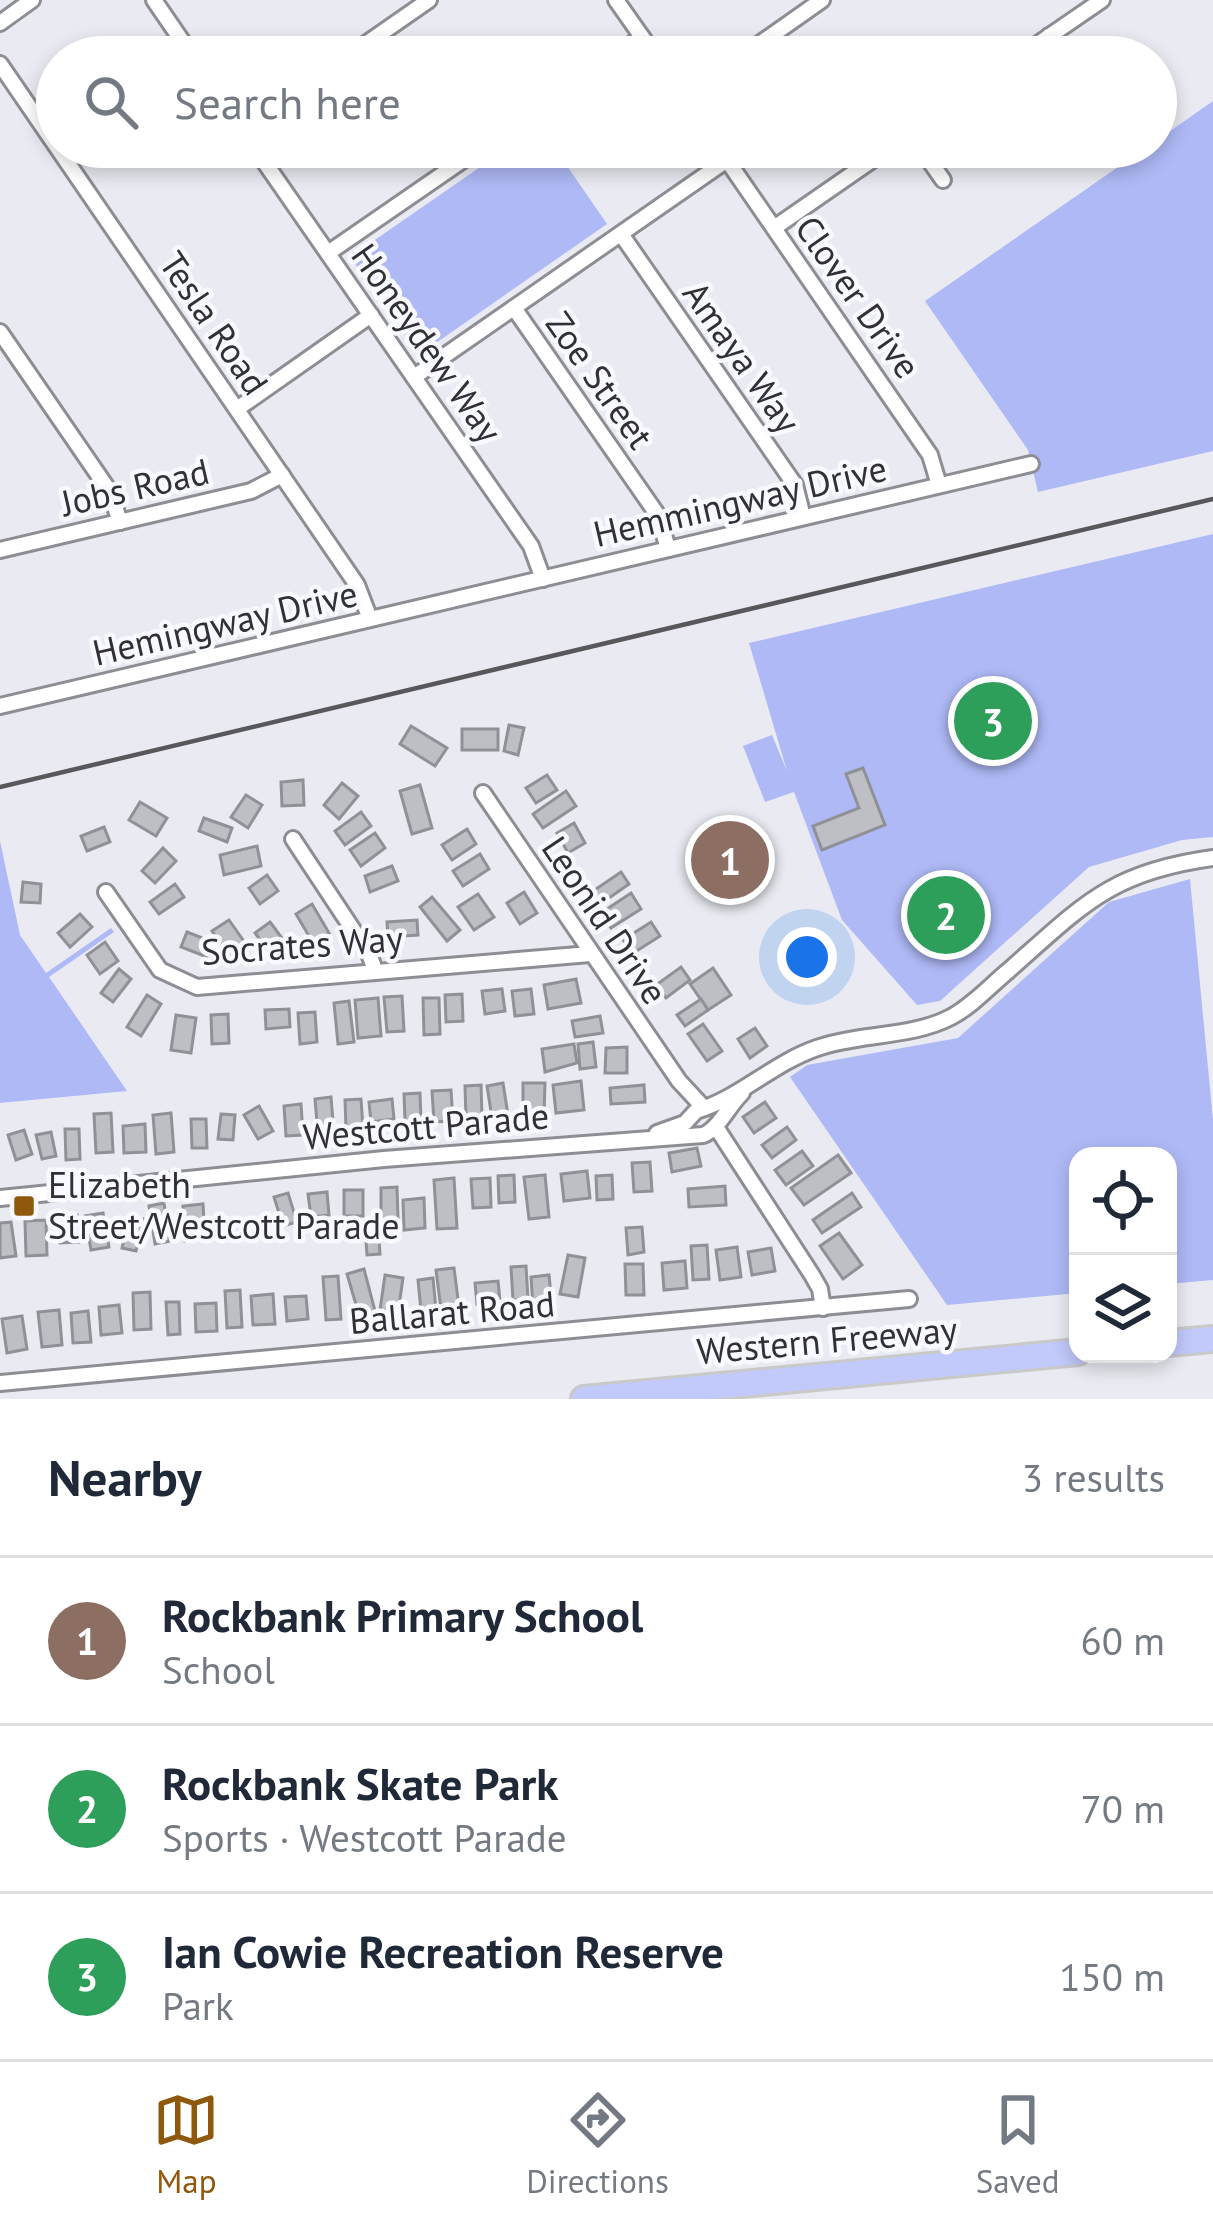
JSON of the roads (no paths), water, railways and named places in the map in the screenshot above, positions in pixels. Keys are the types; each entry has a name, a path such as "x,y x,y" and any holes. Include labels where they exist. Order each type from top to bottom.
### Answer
{"highway":[{"path":"1177,1342 1213,1339"},
{"name":"Western Freeway","path":"584,1399 1069,1353"}],"street":[{"path":"0,23 32,0"},
{"path":"378,36 430,0"},
{"path":"616,0 641,36"},
{"path":"771,36 822,0"},
{"path":"1049,36 1102,0"},
{"path":"156,1 179,36"},
{"name":"Tesla Road","path":"0,64 36,116"},
{"name":"Tesla Road","path":"71,168 357,585 370,620"},
{"name":"Honeydew Way","path":"269,168 531,546 543,579"},
{"path":"328,253 451,168"},
{"path":"414,377 621,234 705,168"},
{"name":"Clover Drive","path":"733,168 930,455 939,485"},
{"path":"774,228 860,168"},
{"path":"935,168 943,180"},
{"name":"Amaya Way","path":"621,234 795,484 803,518"},
{"name":"Zoe Street","path":"514,308 659,517 668,549"},
{"path":"237,409 371,315"},
{"path":"0,332 110,491 120,522"},
{"name":"Hemmingway Drive","path":"463,597 1031,464"},
{"name":"Jobs Road","path":"0,550 251,491 281,475"},
{"name":"Hemingway Drive","path":"0,706 463,597"},
{"name":"Leonid Drive","path":"483,793 812,1275 823,1308"},
{"path":"293,838 375,970"},
{"path":"708,1123 781,1066 820,1046 951,1017 1113,884 1162,867 1213,858"},
{"name":"Socrates Way","path":"106,892 160,970 197,987 546,960 586,947"},
{"name":"Leonid Drive","path":"679,1081 691,1128 708,1123"},
{"name":"Westcott Parade","path":"643,1138 690,1119"},
{"name":"Westcott Parade","path":"0,1198 643,1138 708,1123"},
{"name":"Ballarat Road","path":"0,1383 909,1300"}],"railway":[{"path":"0,787 1213,499"}],"place":[{"name":"Ian Cowie Recreation Reserve","path":"993,721"},
{"name":"Rockbank Primary School","path":"730,860"},
{"name":"Rockbank Skate Park","path":"946,915"},
{"name":"Elizabeth Street/Westcott Parade","path":"24,1206"}]}
